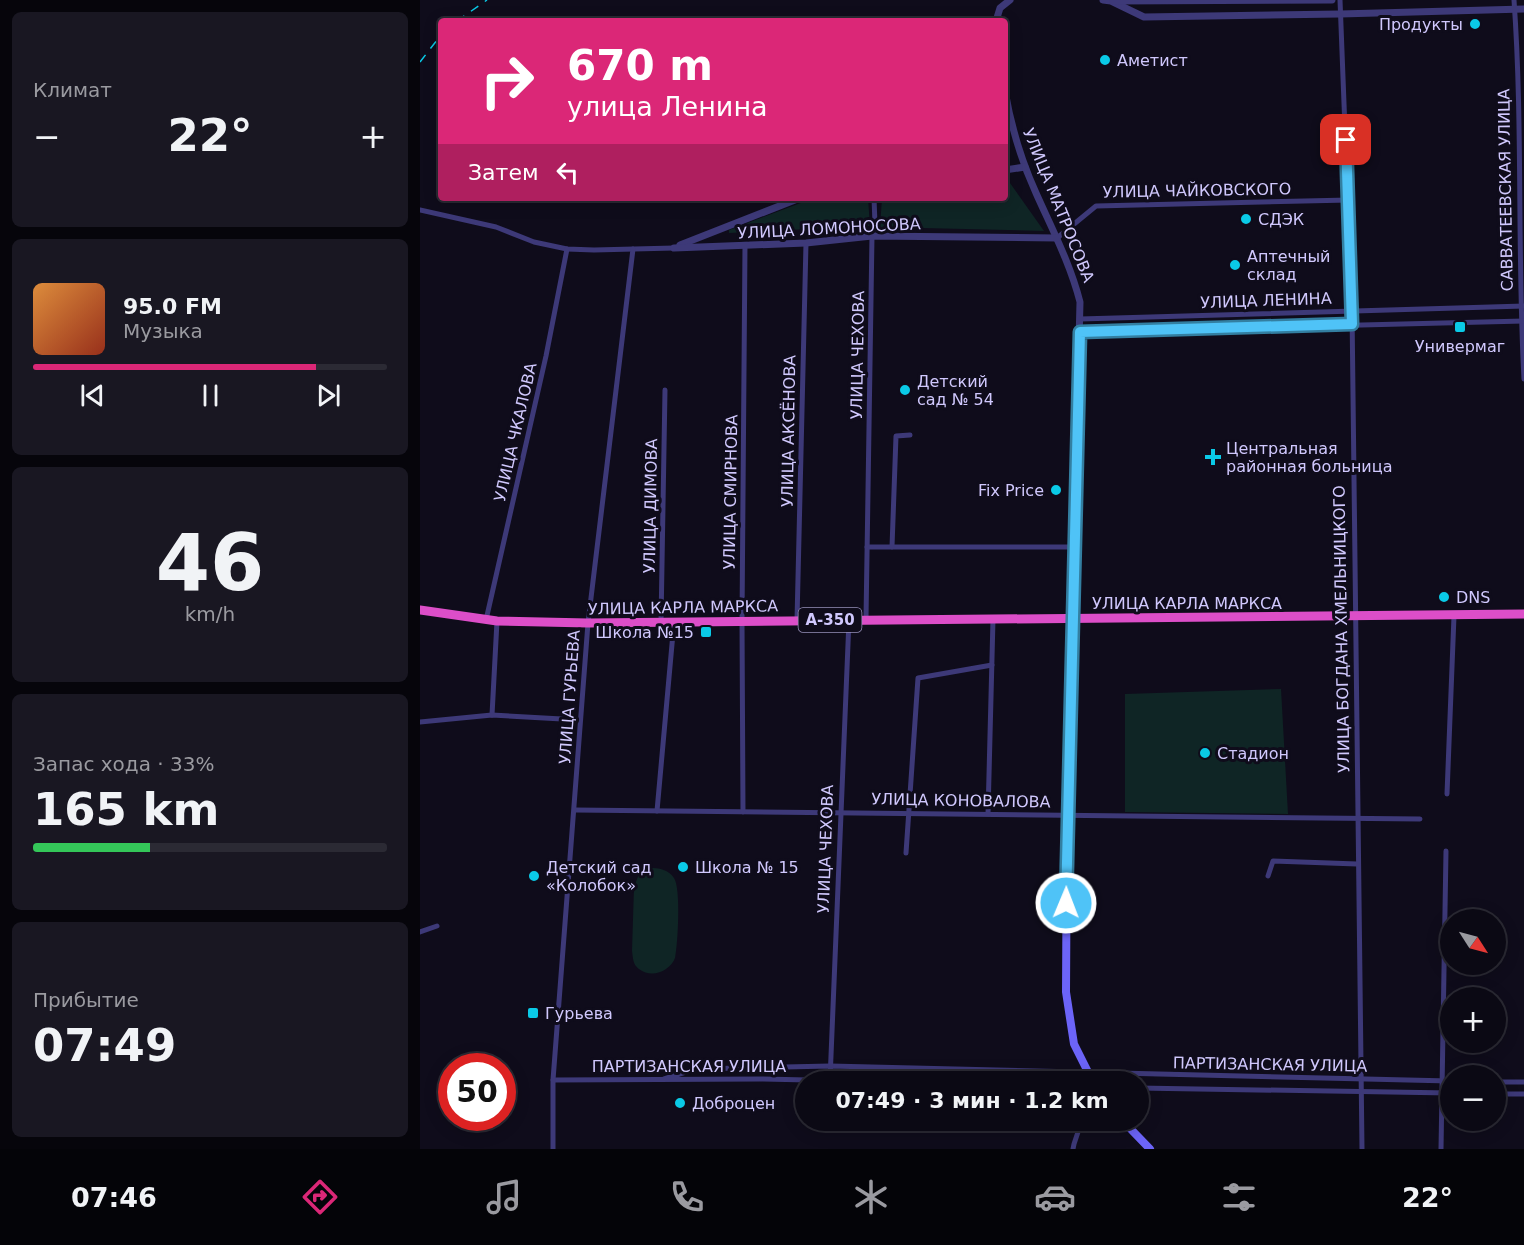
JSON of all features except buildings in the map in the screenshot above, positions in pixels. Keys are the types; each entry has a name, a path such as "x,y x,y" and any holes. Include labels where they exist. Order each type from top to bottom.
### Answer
{"highway":[{"name":"УЛИЦА КАРЛА МАРКСА","path":"420,610 496,621 588,623 1524,615"}],"main road":[{"name":"УЛИЦА МАТРОСОВА","path":"1072,618 1067,815 1066,992 1074,1044 1088,1071"},
{"path":"1133,1131 1150,1149"}],"street":[{"path":"997,18 1000,8 1010,0"},
{"path":"1107,1 1332,0"},
{"name":"УЛИЦА БОГДАНА ХМЕЛЬНИЦКОГО","path":"1340,0 1352,310 1362,1149"},
{"name":"САВВАТЕЕВСКАЯ УЛИЦА","path":"1514,0 1524,379"},
{"path":"1107,1 1144,17 1524,9"},
{"name":"УЛИЦА МАТРОСОВА","path":"1008,109 1025,167 1057,238 1080,302 1072,618"},
{"path":"1008,170 1025,167"},
{"name":"УЛИЦА ЧАЙКОВСКОГО","path":"1057,238 1096,206 1349,200"},
{"name":"УЛИЦА ЛОМОНОСОВА","path":"674,248 792,201"},
{"name":"УЛИЦА ЧЕХОВА","path":"866,619 874,201"},
{"name":"УЛИЦА ЛОМОНОСОВА","path":"420,210 496,227 534,242 567,249 806,243 872,236 1057,238"},
{"name":"УЛИЦА АКСЁНОВА","path":"797,620 806,243"},
{"name":"УЛИЦА СМИРНОВА","path":"743,812 745,245"},
{"name":"УЛИЦА ЧКАЛОВА","path":"486,620 546,356 567,249"},
{"name":"УЛИЦА ГУРЬЕВА","path":"553,1149 553,1080 588,623 633,249"},
{"name":"УЛИЦА ЛЕНИНА","path":"1080,319 1522,306"},
{"name":"УЛИЦА ЛЕНИНА","path":"1080,332 1522,321"},
{"name":"УЛИЦА ДИМОВА","path":"661,622 665,390"},
{"path":"892,547 896,436 910,435"},
{"path":"867,547 1074,547"},
{"path":"1447,794 1454,616"},
{"name":"УЛИЦА ЧЕХОВА","path":"830,1071 849,619"},
{"path":"988,814 993,619"},
{"path":"492,715 496,621"},
{"path":"657,811 674,622"},
{"path":"906,853 918,678 992,665"},
{"path":"420,722 492,715 580,720"},
{"name":"УЛИЦА КОНОВАЛОВА","path":"575,810 1420,819"},
{"path":"1442,1065 1446,851"},
{"path":"1268,876 1273,861 1357,864"},
{"path":"420,932 437,926"},
{"name":"ПАРТИЗАНСКАЯ УЛИЦА","path":"664,1079 695,1069 830,1066 949,1071"},
{"name":"ПАРТИЗАНСКАЯ УЛИЦА","path":"1149,1078 1440,1081"},
{"name":"ПАРТИЗАНСКАЯ УЛИЦА","path":"553,1080 795,1080"},
{"path":"1506,1082 1524,1082"},
{"name":"ПАРТИЗАНСКАЯ УЛИЦА","path":"1149,1088 1440,1093"},
{"path":"1506,1094 1524,1094"},
{"path":"1073,1149 1079,1131"},
{"path":"1441,1131 1441,1149"}],"green space":[{"path":"1008,180 1044,231 880,227 882,201 1008,201"},
{"path":"806,201 868,201 870,226 729,233 729,230"},
{"name":"Стадион","path":"1281,689 1288,814 1125,812 1125,694"},
{"path":"649,868 663,870 672,875 678,893 675,958 665,970 655,973 644,972 637,967 632,951 634,887 639,874"}],"railway":[{"path":"461,18 487,0"},
{"path":"420,62 438,39"}],"place":[{"name":"Продукты","path":"1475,24"},
{"name":"Аметист","path":"1105,60"},
{"name":"СДЭК","path":"1246,219"},
{"name":"Аптечный склад","path":"1235,265"},
{"name":"Универмаг","path":"1460,327"},
{"name":"Детский сад № 54","path":"905,390"},
{"name":"Центральная районная больница","path":"1213,457"},
{"name":"Fix Price","path":"1056,490"},
{"name":"DNS","path":"1444,597"},
{"name":"Школа №15","path":"706,632"},
{"name":"Стадион","path":"1205,753"},
{"name":"Школа № 15","path":"683,867"},
{"name":"Детский сад «Колобок»","path":"534,876"},
{"name":"Гурьева","path":"533,1013"},
{"name":"Доброцен","path":"680,1103"}],"route":[{"path":"1066,903 1080,332 1352,324 1346,140"}]}
